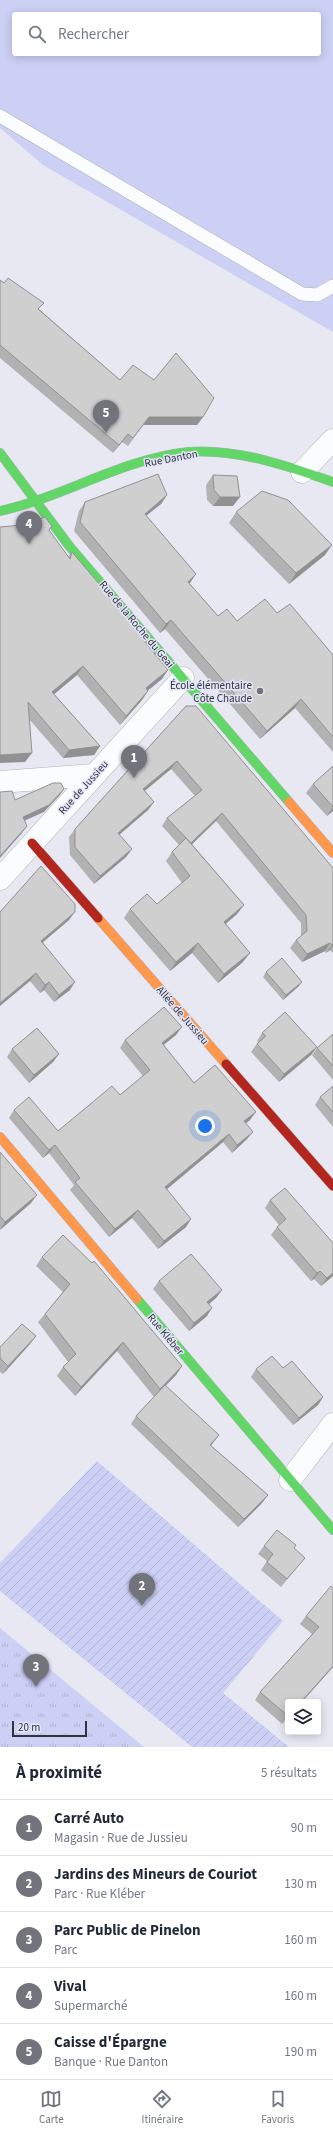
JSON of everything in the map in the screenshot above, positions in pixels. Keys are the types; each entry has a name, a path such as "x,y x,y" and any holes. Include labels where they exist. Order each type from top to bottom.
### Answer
{"street":[{"path":"302,472 333,440"},
{"name":"Rue Danton","path":"0,510 36,503 154,459 199,452 254,458 333,482"},
{"name":"Rue de la Roche du Geai","path":"0,453 70,547 333,853"},
{"name":"Rue de Jussieu","path":"0,879 183,678"},
{"path":"0,782 94,775"},
{"name":"Allée de Jussieu","path":"32,843 333,1186"},
{"name":"Rue Kléber","path":"0,1137 333,1530"},
{"path":"290,1480 333,1424"}],"lane":[{"path":"0,116 302,294 317,295 333,286"}],"green space":[{"path":"0,0 333,0 333,332 43,165 0,128"},
{"path":"97,1461 283,1621 223,1693 289,1747 192,1747 0,1591 0,1563"},
{"path":"0,1628 144,1747 0,1747"}],"building":[{"path":"8,278 44,303 38,309 120,380 133,365 154,380 176,353 214,398 203,417 149,417 133,438 128,434 119,445 0,345 0,280 4,283"},
{"path":"158,474 167,495 145,514 196,574 188,582 218,616 227,609 237,621 265,599 277,613 290,604 333,655 333,737 301,699 267,731 171,620 166,624 80,522 85,502"},
{"path":"213,475 237,476 240,497 220,497 214,490"},
{"path":"262,491 288,500 332,545 296,573 236,512"},
{"path":"45,517 52,526 49,530 70,559 72,552 147,640 145,642 168,670 146,688 148,691 126,716 83,666 52,692 100,746 69,750 28,702 32,753 0,755 0,527 22,525"},
{"path":"186,706 196,706 333,868 332,945 330,943 307,954 296,940 307,931 306,915 222,813 191,843 167,818 202,790 177,761 143,789 154,802 118,833 132,849 100,876 75,847 75,829"},
{"path":"333,766 333,807 313,784"},
{"path":"53,783 61,783 64,789 49,805 23,817 27,826 0,856 0,792 12,791 15,800"},
{"path":"186,838 244,905 224,922 250,953 224,974 198,943 176,962 130,909 147,894 157,904 190,876 172,852"},
{"path":"41,866 75,904 75,912 41,941 75,982 59,995 49,982 45,985 36,973 0,1003 0,912"},
{"path":"282,958 302,982 286,995 266,972"},
{"path":"164,1007 182,1027 162,1043 194,1083 215,1065 256,1112 244,1121 253,1132 237,1145 229,1134 165,1187 191,1219 164,1241 138,1210 115,1229 75,1182 80,1178 55,1145 49,1150 14,1110 29,1097 58,1131 112,1086 120,1095 150,1070 125,1040"},
{"path":"285,1012 317,1047 284,1074 257,1044 266,1036 262,1033"},
{"path":"37,1028 59,1054 34,1075 12,1049"},
{"path":"333,1034 333,1066 317,1048"},
{"path":"333,1086 333,1112 320,1097"},
{"path":"0,1152 37,1195 5,1222 0,1216"},
{"path":"285,1188 333,1243 333,1273 327,1278 320,1271 317,1273 277,1227 286,1219 270,1200"},
{"path":"63,1235 92,1263 94,1261 182,1366 160,1389 123,1342 81,1387 63,1367 76,1354 45,1314 70,1284 42,1257"},
{"path":"191,1254 222,1290 207,1302 212,1308 194,1323 159,1281"},
{"path":"22,1324 36,1336 8,1366 0,1358 0,1347"},
{"path":"272,1356 283,1368 292,1361 323,1397 299,1418 256,1369"},
{"path":"165,1385 219,1435 210,1445 268,1495 244,1519 136,1416"},
{"path":"277,1530 296,1545 294,1548 305,1558 287,1579 267,1562 273,1554 264,1546"},
{"path":"331,1586 333,1588 333,1666 304,1699 285,1699 285,1713 260,1692 319,1627 306,1616"}],"traffic: fast":[{"path":"0,511 47,497 140,462 188,452 206,451 244,456 280,464 333,482"},
{"path":"0,453 70,547 289,802"},
{"path":"137,1299 333,1530"}],"traffic: slow":[{"path":"289,802 333,853"},
{"path":"98,918 226,1064"},
{"path":"0,1137 137,1299"}],"traffic: jam":[{"path":"32,843 98,918"},
{"path":"226,1064 333,1186"}],"place":[{"name":"Caisse d'Épargne","path":"106,433"},
{"name":"Vival","path":"29,544"},
{"name":"École élémentaire Côte Chaude","path":"260,691"},
{"name":"Carré Auto","path":"134,778"},
{"name":"Jardins des Mineurs de Couriot","path":"142,1606"},
{"name":"Parc Public de Pinelon","path":"36,1687"}]}
